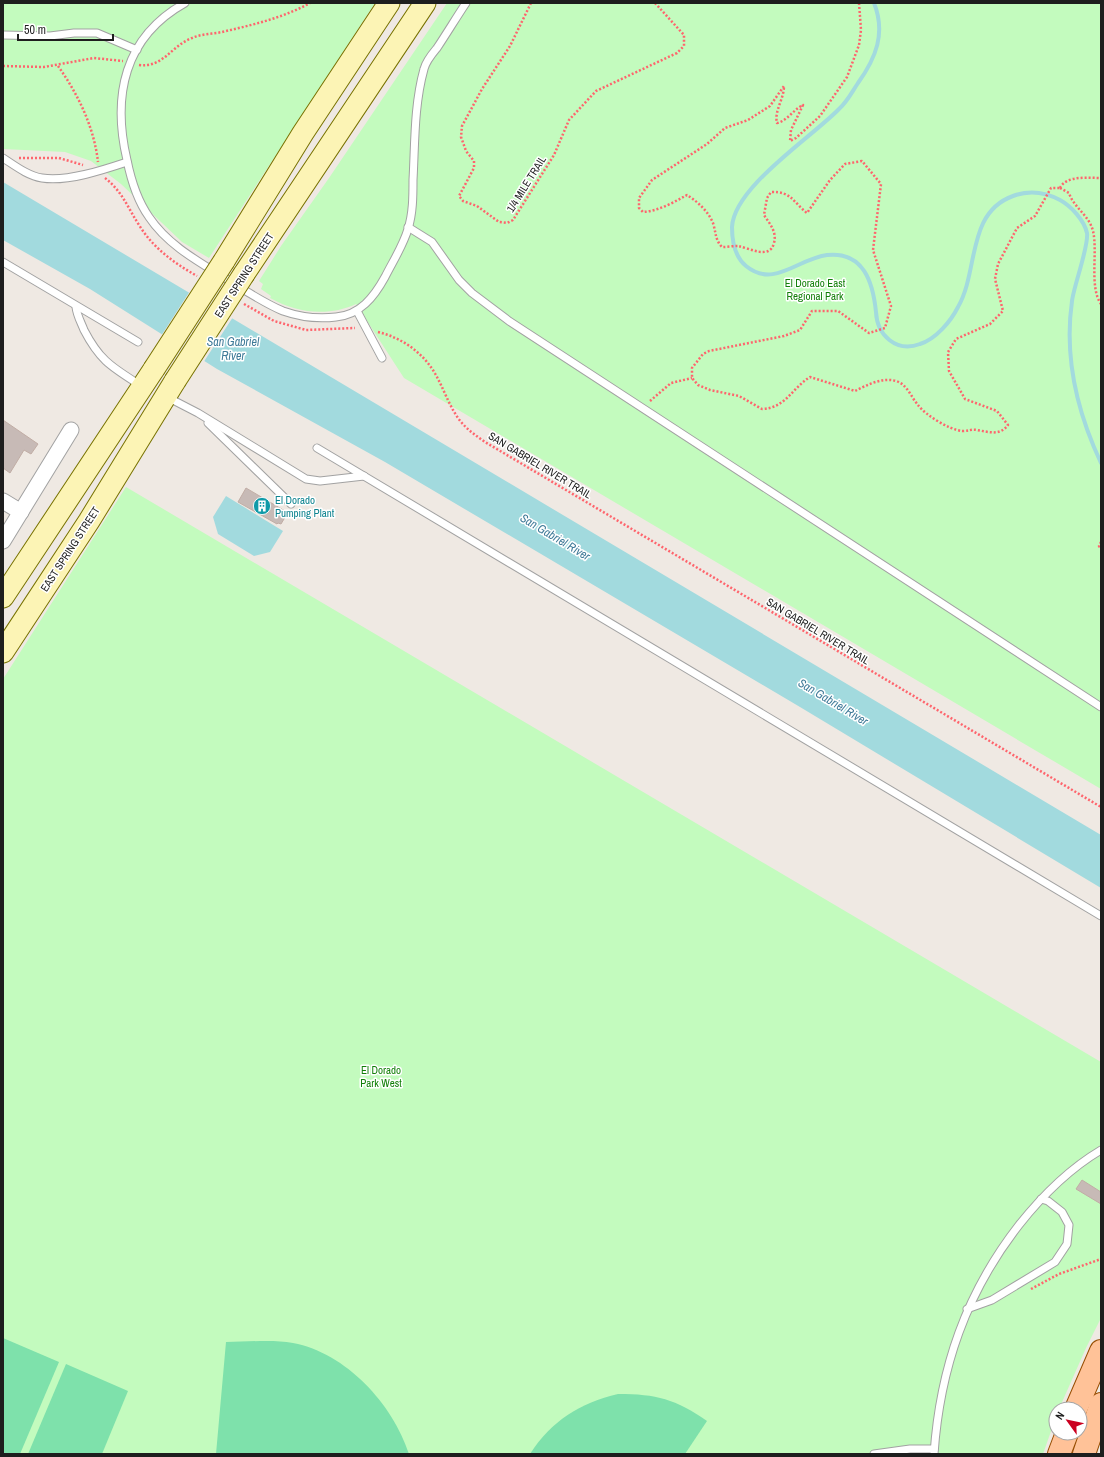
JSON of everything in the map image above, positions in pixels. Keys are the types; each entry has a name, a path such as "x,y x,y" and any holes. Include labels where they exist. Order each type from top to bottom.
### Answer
{"main road":[{"path":"3,597 154,369 224,261 303,133 389,3"},
{"name":"EAST SPRING STREET","path":"3,652 89,521 170,388 244,274 425,3"},
{"path":"1079,1401 1101,1351"},
{"path":"1084,1454 1101,1404"},
{"path":"1059,1454 1064,1441"}],"street":[{"path":"3,541 71,430"},
{"path":"3,501 21,512"}],"lane":[{"path":"186,3 165,18 149,34 137,50 130,63 124,80 120,104 120,126 127,162 137,195 149,218 169,240 185,253 252,294 284,311 300,315 325,318 343,317 357,311 370,301 381,283 408,227 412,201 418,102 424,66 466,3"},
{"path":"3,35 50,36 74,33 97,33 137,50"},
{"path":"3,158 28,173 41,178 59,178 96,172 127,162"},
{"path":"408,227 432,242 459,280 487,305 643,409 1101,707"},
{"path":"3,262 76,307 138,342"},
{"path":"76,307 77,315 99,356 119,372 142,386"},
{"path":"357,311 382,358"},
{"path":"170,388 198,413 291,504"},
{"path":"198,413 306,479 320,481 364,476"},
{"path":"317,448 1101,916"},
{"path":"874,1454 910,1449 934,1451 943,1388 954,1343 967,1309 982,1278 1000,1249 1041,1199 1061,1179 1101,1150"},
{"path":"967,1309 992,1300 1055,1262 1067,1244 1068,1225 1062,1212 1048,1201 1041,1199"}],"path":[{"path":"137,65 145,66 158,63 182,42 194,37 267,20 296,10 310,3"},
{"name":"1/4 MILE TRAIL","path":"531,3 510,46 482,89 462,126 461,137 466,151 474,161 474,168 459,196 463,201 477,206 499,222 506,223 513,220 532,193 554,155 569,120 596,91 677,52 684,46 684,35 655,3"},
{"path":"859,3 861,30 859,45 847,77 820,116 796,138 790,141 791,130 804,105 794,110 783,122 778,124 776,117 784,94 784,86 770,106 748,120 725,128 707,144 652,180 639,198 639,208 643,212 650,211 672,203 687,195 700,203 713,223 718,243 722,247 739,246 757,252 767,252 773,247 776,237 772,226 764,215 767,198 771,192 783,192 789,194 807,213 830,180 845,164 862,161 881,184 873,250 891,306 884,328 869,333 838,311 812,311 800,330 784,336 703,354 692,368 692,378 698,385 710,390 739,396 762,409 777,406 784,402 810,378 855,391 874,382 896,380 906,387 923,410 949,427 962,431 974,429 997,433 1004,430 1008,425 997,411 965,400 949,371 948,352 956,338 990,324 1003,311 995,279 998,264 1017,228 1036,216 1051,188 1060,188 1069,193 1072,201 1084,212 1093,231 1096,291 1101,304"},
{"path":"3,66 58,66 94,58 122,60"},
{"path":"58,66 71,84 91,130 97,151 98,164 96,172"},
{"path":"12,157 58,158 75,162 96,172 108,180 124,197 143,232 161,252 174,263 201,279"},
{"path":"1060,188 1062,183 1068,180 1101,178"},
{"name":"SAN GABRIEL RIVER TRAIL","path":"241,303 274,321 306,330 367,329 401,340 422,357 436,376 458,418 470,431 485,442 1101,807"},
{"path":"643,409 671,383 692,378"},
{"path":"1101,542 1099,546 1101,549"},
{"path":"1026,1292 1059,1274 1101,1260"}],"green space":[{"path":"3,3 375,3 209,258 182,242 121,184 91,161 65,152 3,149"},
{"name":"El Dorado East Regional Park","path":"447,3 1101,3 1101,789 404,378 356,304 335,311 313,312 280,303 270,298 271,296 261,289 263,284 259,281 281,246 329,178"},
{"name":"El Dorado Park West","path":"126,487 1101,1062 1101,1318 1063,1401 1048,1401 1048,1440 1043,1454 3,1454 3,679"},
{"path":"3,1338 59,1362 20,1454 3,1454"},
{"path":"268,1341 293,1343 313,1349 349,1369 365,1384 392,1417 402,1435 409,1454 216,1454 226,1342"},
{"path":"66,1364 128,1391 102,1454 28,1454"},
{"path":"618,1394 644,1395 665,1399 685,1408 707,1421 685,1454 530,1454 547,1432 568,1415 579,1408"}],"water":[{"name":"San Gabriel River","path":"3,182 1101,835 1101,888 800,707 385,462 217,369 90,289 3,240"},
{"path":"226,496 283,531 270,552 254,556 218,534 213,517"}],"pier":[{"path":"190,291 233,317 203,363 161,336"}],"building":[{"path":"3,420 38,444 31,454 24,450 10,473 3,468"},
{"name":"El Dorado Pumping Plant","path":"246,488 285,511 287,514 281,524 277,524 238,502"},
{"path":"1082,1180 1101,1192 1101,1204 1076,1189"}],"waterway":[{"path":"874,3 879,25 879,35 870,64 842,106 776,164 760,179 746,196 736,212 732,227 737,254 746,266 756,272 767,274 777,273 817,257 827,255 840,255 850,258 858,264 869,280 875,301 877,320 884,335 896,344 911,346 926,342 932,338 947,324 955,312 964,293 969,277 980,229 988,215 998,204 1013,196 1025,193 1049,195 1060,200 1076,214 1083,223 1087,233 1086,247 1072,301 1070,322 1071,363 1079,404 1085,424 1101,463"}],"place":[{"name":"El Dorado Pumping Plant","path":"262,506"}]}
